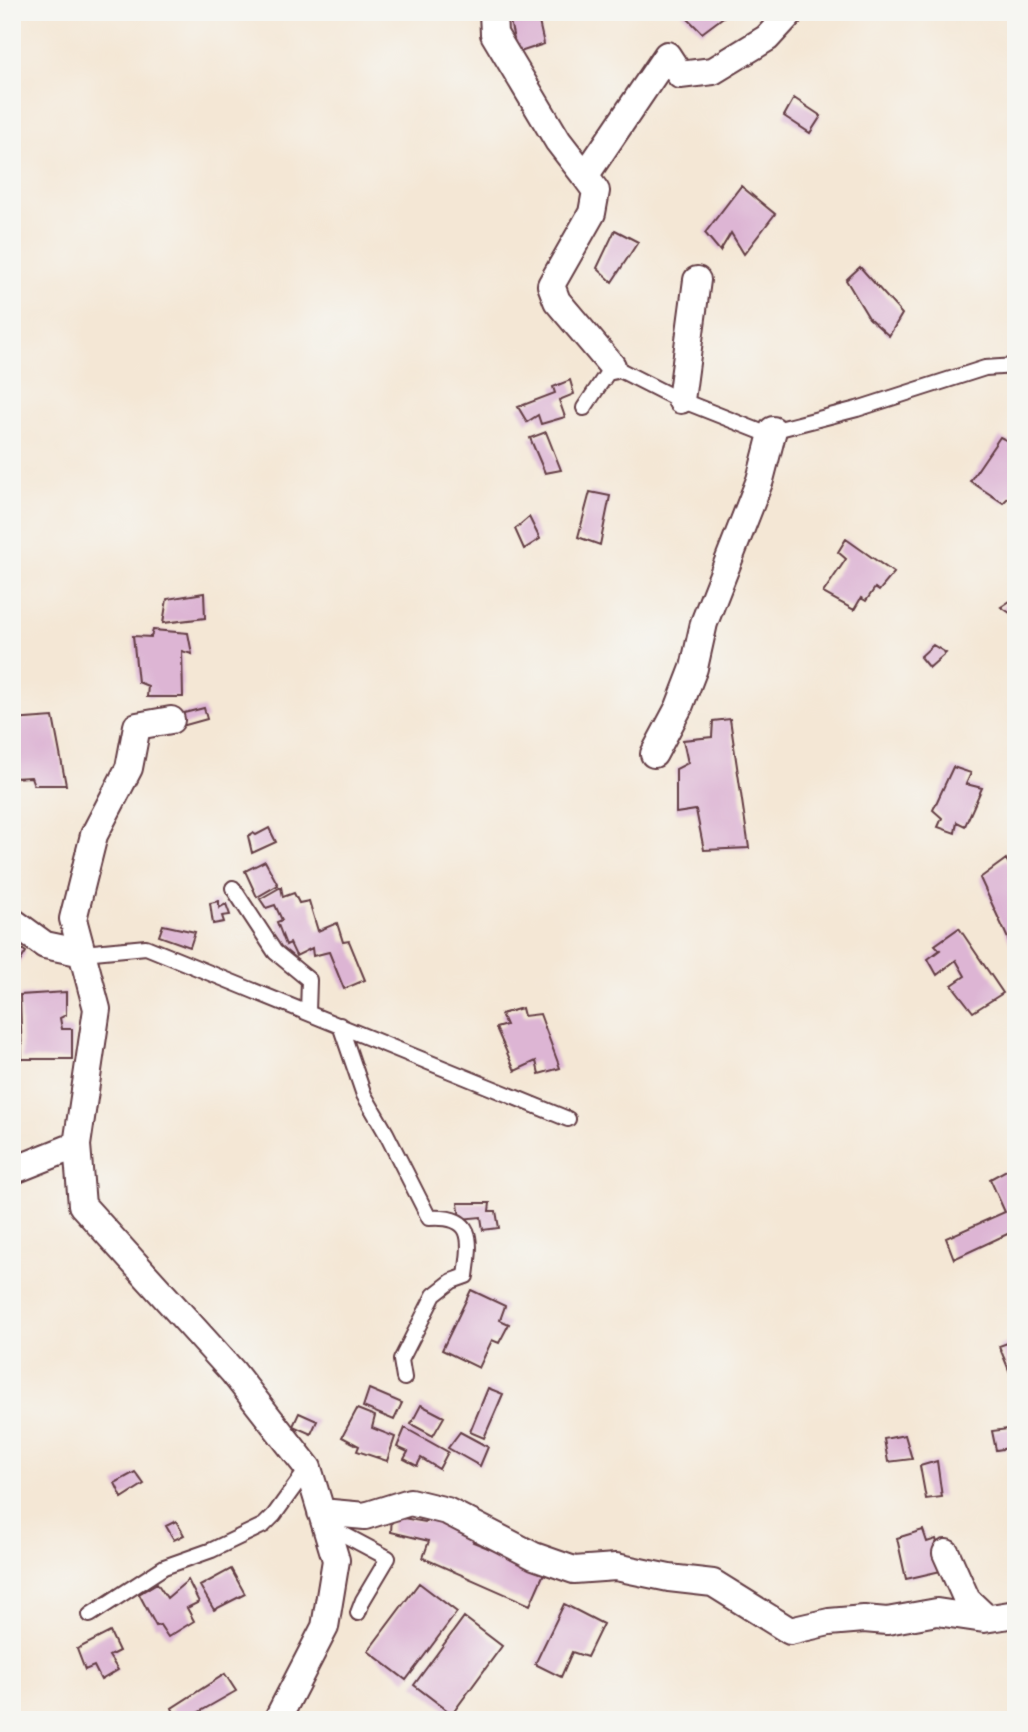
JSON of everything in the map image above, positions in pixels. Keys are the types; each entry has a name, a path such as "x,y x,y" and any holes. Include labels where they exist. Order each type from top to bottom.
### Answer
{"street":[{"path":"493,12 494,34 558,141 596,191 592,213 551,285 557,301 611,366"},
{"path":"586,176 667,55 680,75 713,71 767,37 791,12"},
{"path":"681,400 697,280"},
{"path":"654,754 679,707 694,668 704,623 760,480 773,430"},
{"path":"171,720 136,726 129,768 94,835 73,919 97,1009 77,1145 82,1205 233,1372 308,1468 336,1560 325,1627 276,1719"},
{"path":"12,921 45,945 83,953"},
{"path":"12,1171 77,1145"},
{"path":"321,1512 365,1516 410,1502 447,1511 534,1556 574,1570 616,1567 669,1578 713,1583 790,1631 829,1622 864,1619 887,1621 937,1612 986,1618 1016,1614"},
{"path":"946,1553 967,1600 986,1618"}],"lane":[{"path":"584,408 611,366 681,400 764,433 857,409 985,368 1016,366"},
{"path":"233,888 275,951 309,980 308,1012"},
{"path":"83,953 146,947 568,1119"},
{"path":"340,1025 364,1095 429,1218 448,1217 464,1227 471,1242 466,1276 452,1281 433,1295 406,1348 401,1360 404,1378"},
{"path":"90,1615 164,1567 212,1550 264,1525 308,1468"},
{"path":"321,1512 339,1532 388,1558 358,1613"}],"building":[{"path":"513,12 543,12 545,18 539,22 544,44 517,53 510,21 516,22"},
{"path":"681,12 730,12 702,33"},
{"path":"794,98 821,116 810,133 784,116"},
{"path":"741,186 775,214 744,254 731,233 720,251 705,233"},
{"path":"615,230 638,242 612,282 597,268"},
{"path":"860,267 902,314 889,336 869,318 846,280"},
{"path":"570,380 574,394 559,400 565,417 541,424 538,415 527,422 518,407 555,393 553,387"},
{"path":"546,432 561,470 545,473 530,438"},
{"path":"1000,437 1016,445 1013,457 1016,459 1016,490 1003,503 970,481"},
{"path":"590,492 610,496 600,545 578,537"},
{"path":"529,517 540,539 524,549 515,529"},
{"path":"846,539 894,573 879,591 875,588 866,601 861,598 854,610 823,593 846,559 838,552"},
{"path":"204,593 205,618 163,623 167,599"},
{"path":"1016,597 1016,617 1001,607"},
{"path":"153,630 188,633 192,654 182,651 183,697 147,697 148,686 138,682 133,636 151,637"},
{"path":"933,645 946,653 929,668 920,657"},
{"path":"204,708 207,719 182,726 180,714"},
{"path":"53,717 66,785 34,785 31,777 12,778 12,720"},
{"path":"730,719 749,848 704,850 696,810 676,813 676,769 688,763 683,740 712,737 713,721"},
{"path":"953,767 971,773 966,784 982,788 965,826 957,822 955,833 938,827 942,818 933,810"},
{"path":"269,828 276,842 252,853 248,836"},
{"path":"1006,859 1016,877 1016,956 980,878"},
{"path":"265,861 278,885 257,897 245,871"},
{"path":"281,887 283,897 294,893 299,903 309,901 318,931 337,923 343,942 349,941 365,980 344,989 329,952 313,956 312,948 296,956 290,943 286,945 277,922 282,920 275,905 266,908 260,899"},
{"path":"219,901 219,908 226,904 230,915 222,916 224,922 213,924 210,903"},
{"path":"163,925 195,932 190,947 159,936"},
{"path":"959,928 1003,993 973,1012 952,985 965,976 956,960 937,975 928,959 940,950 935,945"},
{"path":"12,942 26,952 12,974"},
{"path":"66,992 66,1015 60,1018 62,1029 72,1029 72,1059 22,1059 20,995"},
{"path":"522,1008 524,1016 540,1014 560,1068 539,1074 536,1061 515,1071 496,1028 506,1025 501,1014"},
{"path":"1010,1168 1016,1179 1016,1230 954,1259 946,1238 1005,1212 990,1179"},
{"path":"458,1203 490,1203 489,1211 496,1211 499,1228 483,1230 481,1217 460,1219"},
{"path":"471,1290 505,1306 500,1320 509,1324 499,1343 492,1340 479,1368 442,1350"},
{"path":"1016,1340 1016,1387 999,1346"},
{"path":"488,1388 503,1394 484,1438 470,1432"},
{"path":"369,1389 402,1403 394,1420 363,1407"},
{"path":"421,1405 444,1417 433,1436 411,1424"},
{"path":"357,1409 375,1416 372,1428 395,1437 387,1461 357,1451 359,1446 342,1437"},
{"path":"299,1413 317,1421 311,1434 293,1426"},
{"path":"405,1428 448,1452 439,1469 421,1458 417,1466 404,1459 408,1452 397,1447"},
{"path":"1016,1428 1016,1447 996,1450 992,1431"},
{"path":"460,1432 488,1447 480,1466 448,1448"},
{"path":"905,1435 912,1459 888,1462 884,1439"},
{"path":"937,1461 942,1497 926,1499 920,1466"},
{"path":"135,1472 144,1484 122,1498 115,1483"},
{"path":"392,1516 425,1522 428,1517 476,1535 473,1542 545,1571 530,1605 423,1558 429,1541 391,1532"},
{"path":"176,1521 184,1535 174,1540 166,1526"},
{"path":"923,1530 927,1542 936,1539 945,1570 906,1579 897,1538"},
{"path":"231,1569 245,1594 214,1610 200,1586"},
{"path":"188,1580 199,1602 187,1608 194,1621 168,1637 160,1625 156,1626 139,1594 157,1583 167,1598"},
{"path":"419,1583 457,1612 406,1680 368,1651"},
{"path":"564,1604 603,1624 587,1657 572,1652 561,1677 535,1664"},
{"path":"464,1617 502,1646 452,1714 414,1685"},
{"path":"110,1632 119,1651 109,1656 118,1670 101,1680 94,1666 85,1670 77,1649"},
{"path":"225,1674 236,1691 185,1720 177,1720 172,1708"}]}
